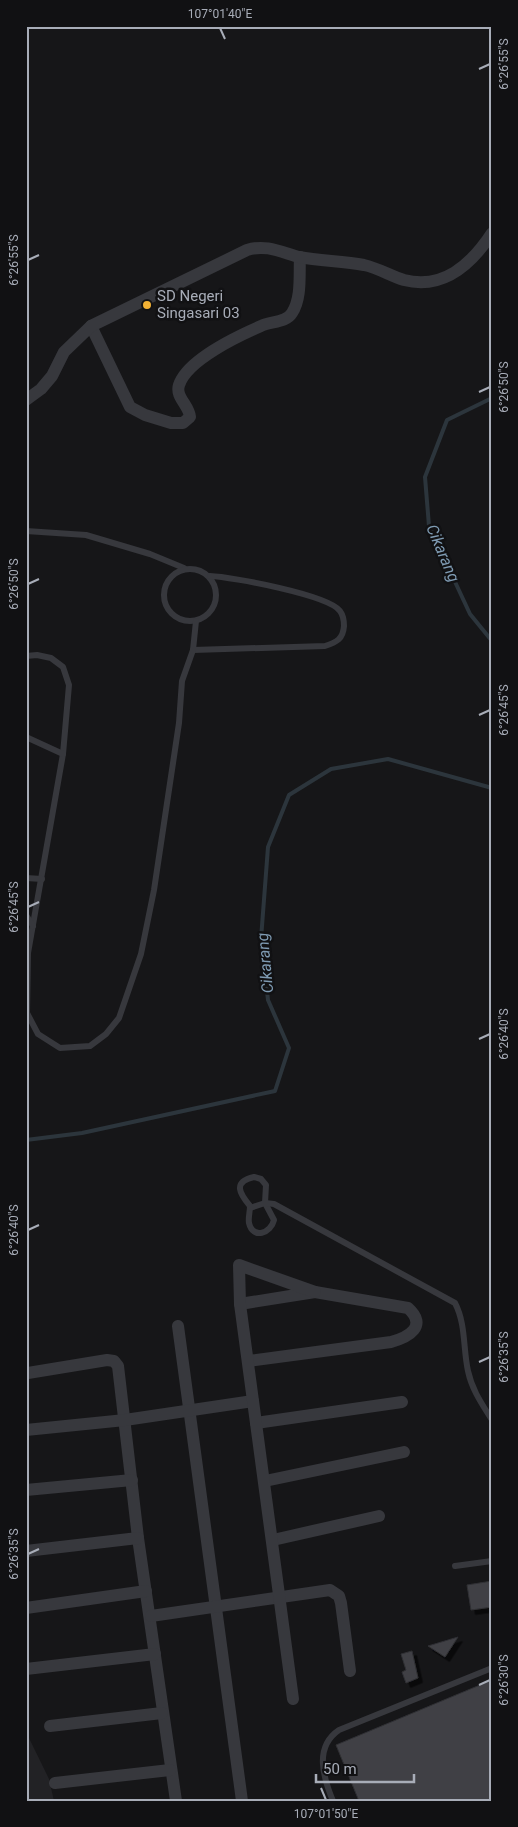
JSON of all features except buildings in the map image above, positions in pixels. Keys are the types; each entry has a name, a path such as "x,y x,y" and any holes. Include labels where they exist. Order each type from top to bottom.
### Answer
{"street":[{"path":"26,400 41,389 55,371 64,352 91,326 247,250 264,247 300,257 365,265 402,279 432,282 452,275 486,243 492,233"},
{"path":"91,326 130,407 145,416 170,423 183,422 190,417 190,411 179,394 179,386 187,371 223,345 263,325 286,319 292,314 298,295 300,257"},
{"path":"248,1361 404,1339 416,1328 414,1314 408,1308 315,1292 239,1265 240,1304 293,1699"},
{"path":"240,1304 315,1292"},
{"path":"178,1326 242,1801"},
{"path":"28,1373 108,1360 114,1361 118,1366 138,1538 151,1616 162,1713 176,1801"},
{"path":"26,1430 125,1420 253,1401"},
{"path":"256,1423 402,1402"},
{"path":"264,1481 404,1452"},
{"path":"26,1490 132,1480"},
{"path":"273,1540 379,1516"},
{"path":"26,1551 138,1538"},
{"path":"151,1616 279,1599 330,1590 335,1592 341,1603 350,1671"},
{"path":"26,1608 146,1591"},
{"path":"26,1669 155,1654"},
{"path":"50,1726 162,1713"},
{"path":"55,1783 170,1770"}],"lane":[{"path":"26,531 86,535 150,554 184,568 198,569 210,576 241,580 321,600 340,610 344,621 344,634 338,641 325,646 193,650"},
{"path":"184,568 172,575 164,586 164,601 170,613 182,620 196,621 209,614 216,602 217,588 210,576"},
{"path":"26,656 37,655 51,658 63,667 69,685 63,754 28,953 27,1014 38,1034 60,1048 90,1046 106,1034 119,1018 142,954 156,880 179,723 182,681 193,650 196,621"},
{"path":"26,737 63,754"},
{"path":"26,878 42,879"},
{"path":"26,915 33,926"},
{"path":"254,1177 262,1179 266,1186 265,1203 274,1220 273,1227 268,1232 260,1234 253,1231 249,1225 250,1208 239,1192 241,1184 246,1179 254,1177"},
{"path":"250,1208 265,1203 274,1204 455,1303 461,1315 468,1371 473,1390 492,1420"},
{"path":"455,1566 492,1561"},
{"path":"333,1801 324,1780 323,1753 330,1737 348,1727 492,1668"}],"shaded area":[{"path":"26,1732 49,1779 54,1801 26,1801"}],"waterway":[{"name":"Cikarang","path":"492,398 447,420 425,477 429,526 470,614 492,641"},
{"name":"Cikarang","path":"26,1140 82,1133 275,1091 289,1048 268,1000 261,939 268,847 289,795 331,769 388,759 492,788"}],"place":[{"name":"SD Negeri Singasari 03","path":"147,305"}]}
